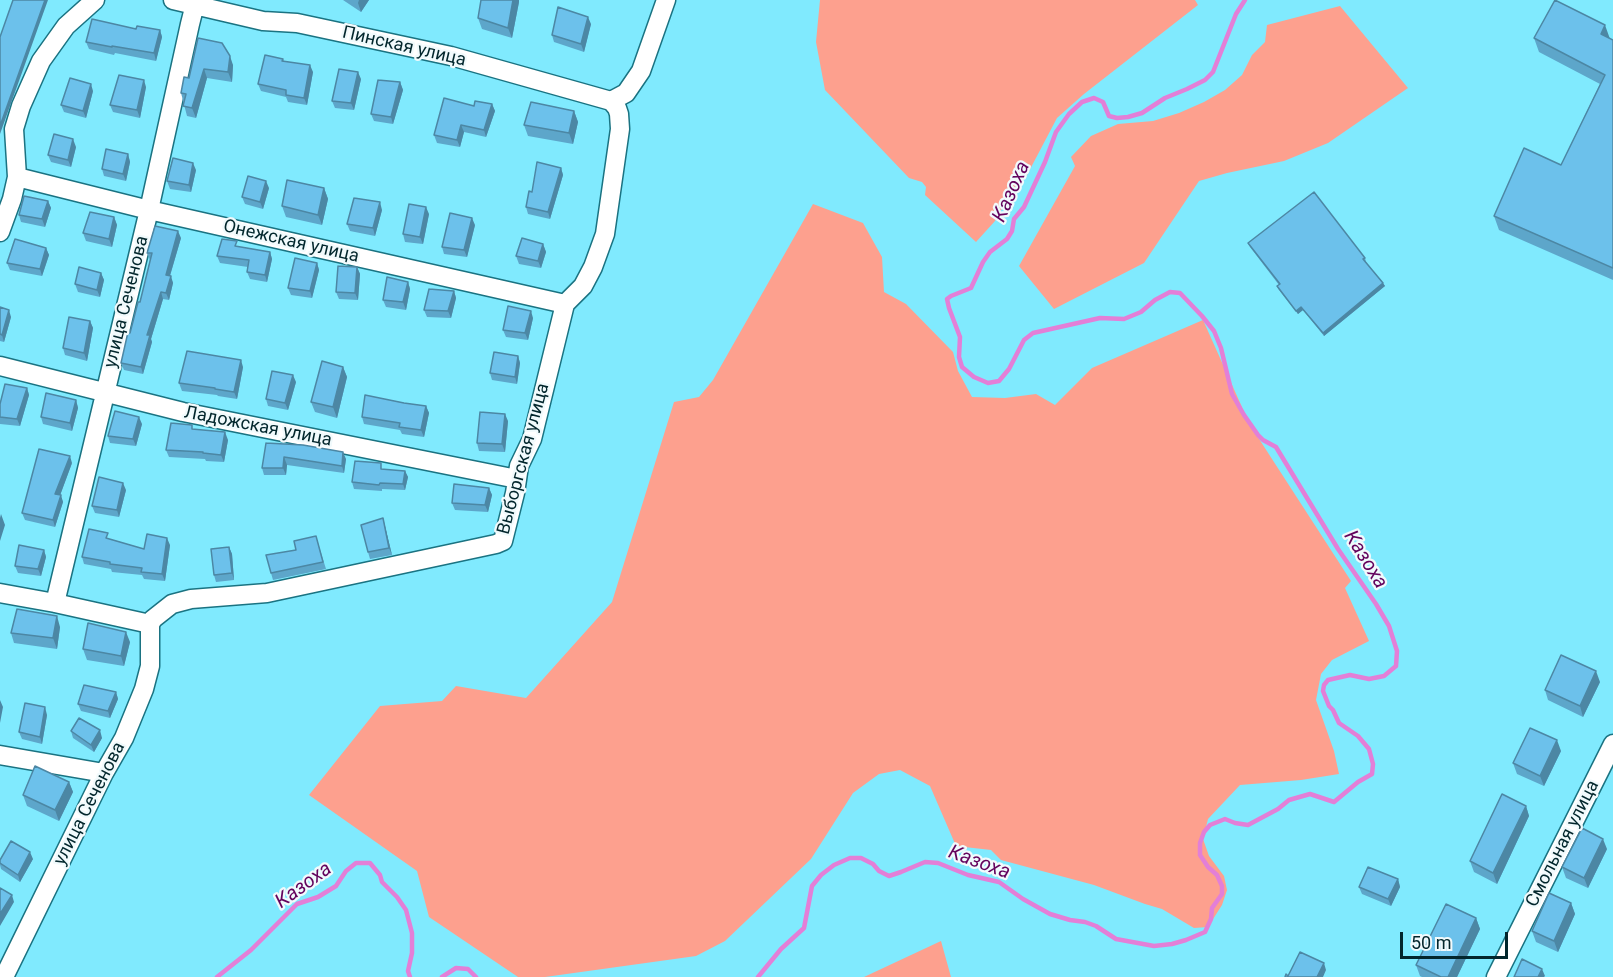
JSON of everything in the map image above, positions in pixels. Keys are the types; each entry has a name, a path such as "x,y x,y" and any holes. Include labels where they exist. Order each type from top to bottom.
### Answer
{"street":[{"path":"0,232 17,177 14,129 21,106 41,61 66,26 95,0"},
{"name":"Пинская улица","path":"173,0 197,2 263,21 297,24 451,56 611,101"},
{"path":"611,101 626,93 641,71 666,0"},
{"name":"улица Сеченова","path":"55,603 197,2"},
{"name":"Выборгская улица","path":"150,624 153,618 172,604 267,593 503,541 519,466 532,439 559,322 565,304 583,286 593,267 605,234 620,129 619,114 611,101"},
{"name":"Онежская улица","path":"17,177 149,210 565,304"},
{"name":"Ладожская улица","path":"0,366 183,412 517,479"},
{"path":"0,593 150,624"},
{"name":"улица Сеченова","path":"4,977 104,773 124,738 144,689 150,666 150,624"},
{"name":"Смольная улица","path":"1496,977 1613,744"},
{"path":"0,755 104,773"}],"shaded area":[{"path":"820,0 1195,0 1198,5 1084,94 1057,118 1027,175 1013,189 995,221 976,242 925,195 926,187 922,182 909,178 825,90 816,42"},
{"path":"1340,6 1408,88 1328,143 1284,161 1199,181 1144,263 1054,309 1019,266 1075,166 1071,157 1091,136 1118,124 1153,121 1179,113 1225,90 1242,75 1252,55 1265,42 1267,25"},
{"path":"813,204 863,223 882,257 884,292 906,304 953,352 958,371 972,397 1005,398 1036,394 1055,405 1092,368 1203,320 1250,425 1351,581 1345,588 1369,641 1332,660 1321,674 1316,700 1334,751 1339,774 1240,785 1208,819 1203,839 1209,856 1224,876 1227,890 1222,905 1208,927 1194,928 1162,909 1094,885 1001,860 991,850 956,846 930,786 900,770 879,774 853,793 811,859 725,941 696,956 545,977 518,977 429,917 417,871 309,795 380,706 442,701 456,686 526,698 612,602 674,402 699,397 713,380"},
{"path":"941,941 951,977 864,977"}],"building":[{"path":"13,0 45,0 0,126 0,37"},
{"path":"481,0 513,0 508,28 478,18"},
{"path":"1555,0 1605,25 1601,34 1613,40 1613,268 1494,216 1524,148 1561,165 1605,75 1534,38"},
{"path":"558,7 588,17 581,44 552,35"},
{"path":"92,19 136,29 137,26 160,30 154,53 86,42"},
{"path":"198,38 222,43 230,56 228,72 204,69 192,108 183,106 186,94 181,93 184,77 189,78"},
{"path":"265,55 283,59 282,61 310,65 304,98 286,95 286,90 258,84"},
{"path":"339,69 358,72 351,103 332,101"},
{"path":"119,75 144,80 137,110 110,105"},
{"path":"70,78 91,84 83,111 61,105"},
{"path":"378,80 400,82 391,117 371,114"},
{"path":"444,98 474,106 475,101 492,104 484,130 461,125 457,140 434,135"},
{"path":"531,102 574,111 569,133 524,125"},
{"path":"54,134 73,139 68,160 48,155"},
{"path":"106,149 128,154 123,174 102,169"},
{"path":"173,158 193,163 189,185 167,181"},
{"path":"537,162 561,168 548,212 526,207 529,191 532,192"},
{"path":"248,176 266,181 260,202 242,197"},
{"path":"287,180 324,188 318,215 282,206"},
{"path":"1314,192 1383,283 1323,333 1301,307 1296,311 1277,286 1280,284 1248,243"},
{"path":"24,196 48,201 42,219 19,215"},
{"path":"354,198 380,202 373,228 347,224"},
{"path":"409,204 426,207 420,237 403,234"},
{"path":"90,212 114,217 109,239 83,233"},
{"path":"450,213 472,218 464,250 442,247"},
{"path":"155,226 178,231 166,275 171,276 166,293 161,292 147,335 150,335 141,367 121,363 128,332 130,333 138,302 140,302 152,253 147,253"},
{"path":"522,238 543,244 538,261 516,256"},
{"path":"15,239 46,248 40,269 7,263"},
{"path":"222,239 237,241 235,246 270,252 265,275 247,272 249,260 217,256"},
{"path":"295,258 317,263 310,291 288,288"},
{"path":"338,266 357,267 355,293 336,292"},
{"path":"79,267 101,273 97,290 75,284"},
{"path":"387,277 408,282 403,302 383,300"},
{"path":"429,289 454,291 448,311 424,310"},
{"path":"508,306 531,311 525,333 503,330"},
{"path":"0,307 9,310 2,335 0,334"},
{"path":"69,317 90,321 84,353 63,348"},
{"path":"187,351 241,360 234,392 179,383"},
{"path":"494,352 518,356 515,377 490,373"},
{"path":"322,361 343,367 333,407 311,402"},
{"path":"272,371 293,375 285,403 266,399"},
{"path":"5,384 27,388 17,419 0,417 0,404"},
{"path":"46,393 76,400 70,423 41,417"},
{"path":"365,395 426,406 421,430 399,427 400,423 362,417"},
{"path":"115,411 139,417 133,439 108,436"},
{"path":"480,412 505,414 502,444 477,443"},
{"path":"171,423 192,425 192,429 225,432 221,455 166,450"},
{"path":"266,443 303,445 343,452 342,466 284,457 283,468 262,468"},
{"path":"39,449 70,456 55,494 61,495 53,520 22,513"},
{"path":"355,461 381,463 381,469 405,471 403,484 380,483 379,485 352,482"},
{"path":"99,477 123,483 117,510 92,506"},
{"path":"454,484 489,488 485,505 452,503"},
{"path":"383,518 389,548 368,552 361,525"},
{"path":"89,529 108,533 106,538 144,549 147,534 167,538 162,574 141,572 142,568 110,564 110,562 82,557"},
{"path":"316,536 323,562 271,573 266,555 296,550 294,541"},
{"path":"19,545 44,550 38,569 15,566"},
{"path":"229,547 232,573 214,575 211,549"},
{"path":"17,609 57,616 53,638 11,633"},
{"path":"88,623 126,632 121,656 83,649"},
{"path":"1561,655 1596,671 1580,706 1545,690"},
{"path":"84,685 116,692 108,711 78,704"},
{"path":"25,703 45,707 40,737 19,732"},
{"path":"79,718 100,730 91,745 71,731"},
{"path":"1530,728 1557,740 1540,776 1513,763"},
{"path":"35,766 69,782 55,810 23,795"},
{"path":"1502,794 1526,806 1493,873 1470,861"},
{"path":"1582,828 1603,839 1584,878 1562,867"},
{"path":"11,841 30,852 18,875 0,863"},
{"path":"1368,867 1398,879 1388,899 1359,887"},
{"path":"0,888 12,895 0,914"},
{"path":"1549,893 1571,903 1554,941 1532,931"},
{"path":"1446,904 1476,918 1448,977 1441,977 1416,965"},
{"path":"1300,952 1324,963 1317,977 1285,977 1286,974 1288,976"},
{"path":"1522,959 1542,969 1538,977 1514,977"}],"waterway":[{"name":"Казоха","path":"758,977 781,949 804,928 812,886 834,865 850,858 861,858 889,876 925,862 938,863 968,875 999,882 1050,914 1096,926 1116,939 1154,946 1186,940 1205,932 1211,919 1212,908 1222,894 1222,886 1217,875 1200,855 1200,843 1204,832 1210,825 1225,819 1248,825 1278,809 1289,800 1310,794 1334,802 1358,782 1372,774 1373,764 1369,749 1358,736 1339,723 1323,691 1328,680 1350,675 1369,679 1384,676 1396,666 1397,651 1389,626 1338,549 1276,447 1263,440 1244,415 1232,394 1221,348 1214,331 1202,316 1180,293 1170,292 1155,300 1141,312 1124,319 1100,318 1033,333 1024,340 1009,369 999,381 988,383 974,377 962,367 959,357 960,337 947,299 971,288 990,252 1007,239 1012,231 1014,219 1024,207 1045,162 1056,132 1069,114 1082,102 1094,98 1103,102 1109,116 1128,117 1142,113 1165,98 1205,80 1213,72 1236,14 1245,0"},
{"name":"Казоха","path":"217,977 251,950 297,904 318,897 336,886 346,871 356,863 370,863 380,875 382,882 406,910 412,933 412,953 408,971 410,977"},
{"name":"Казоха","path":"442,977 456,968 468,969 476,977"}]}
